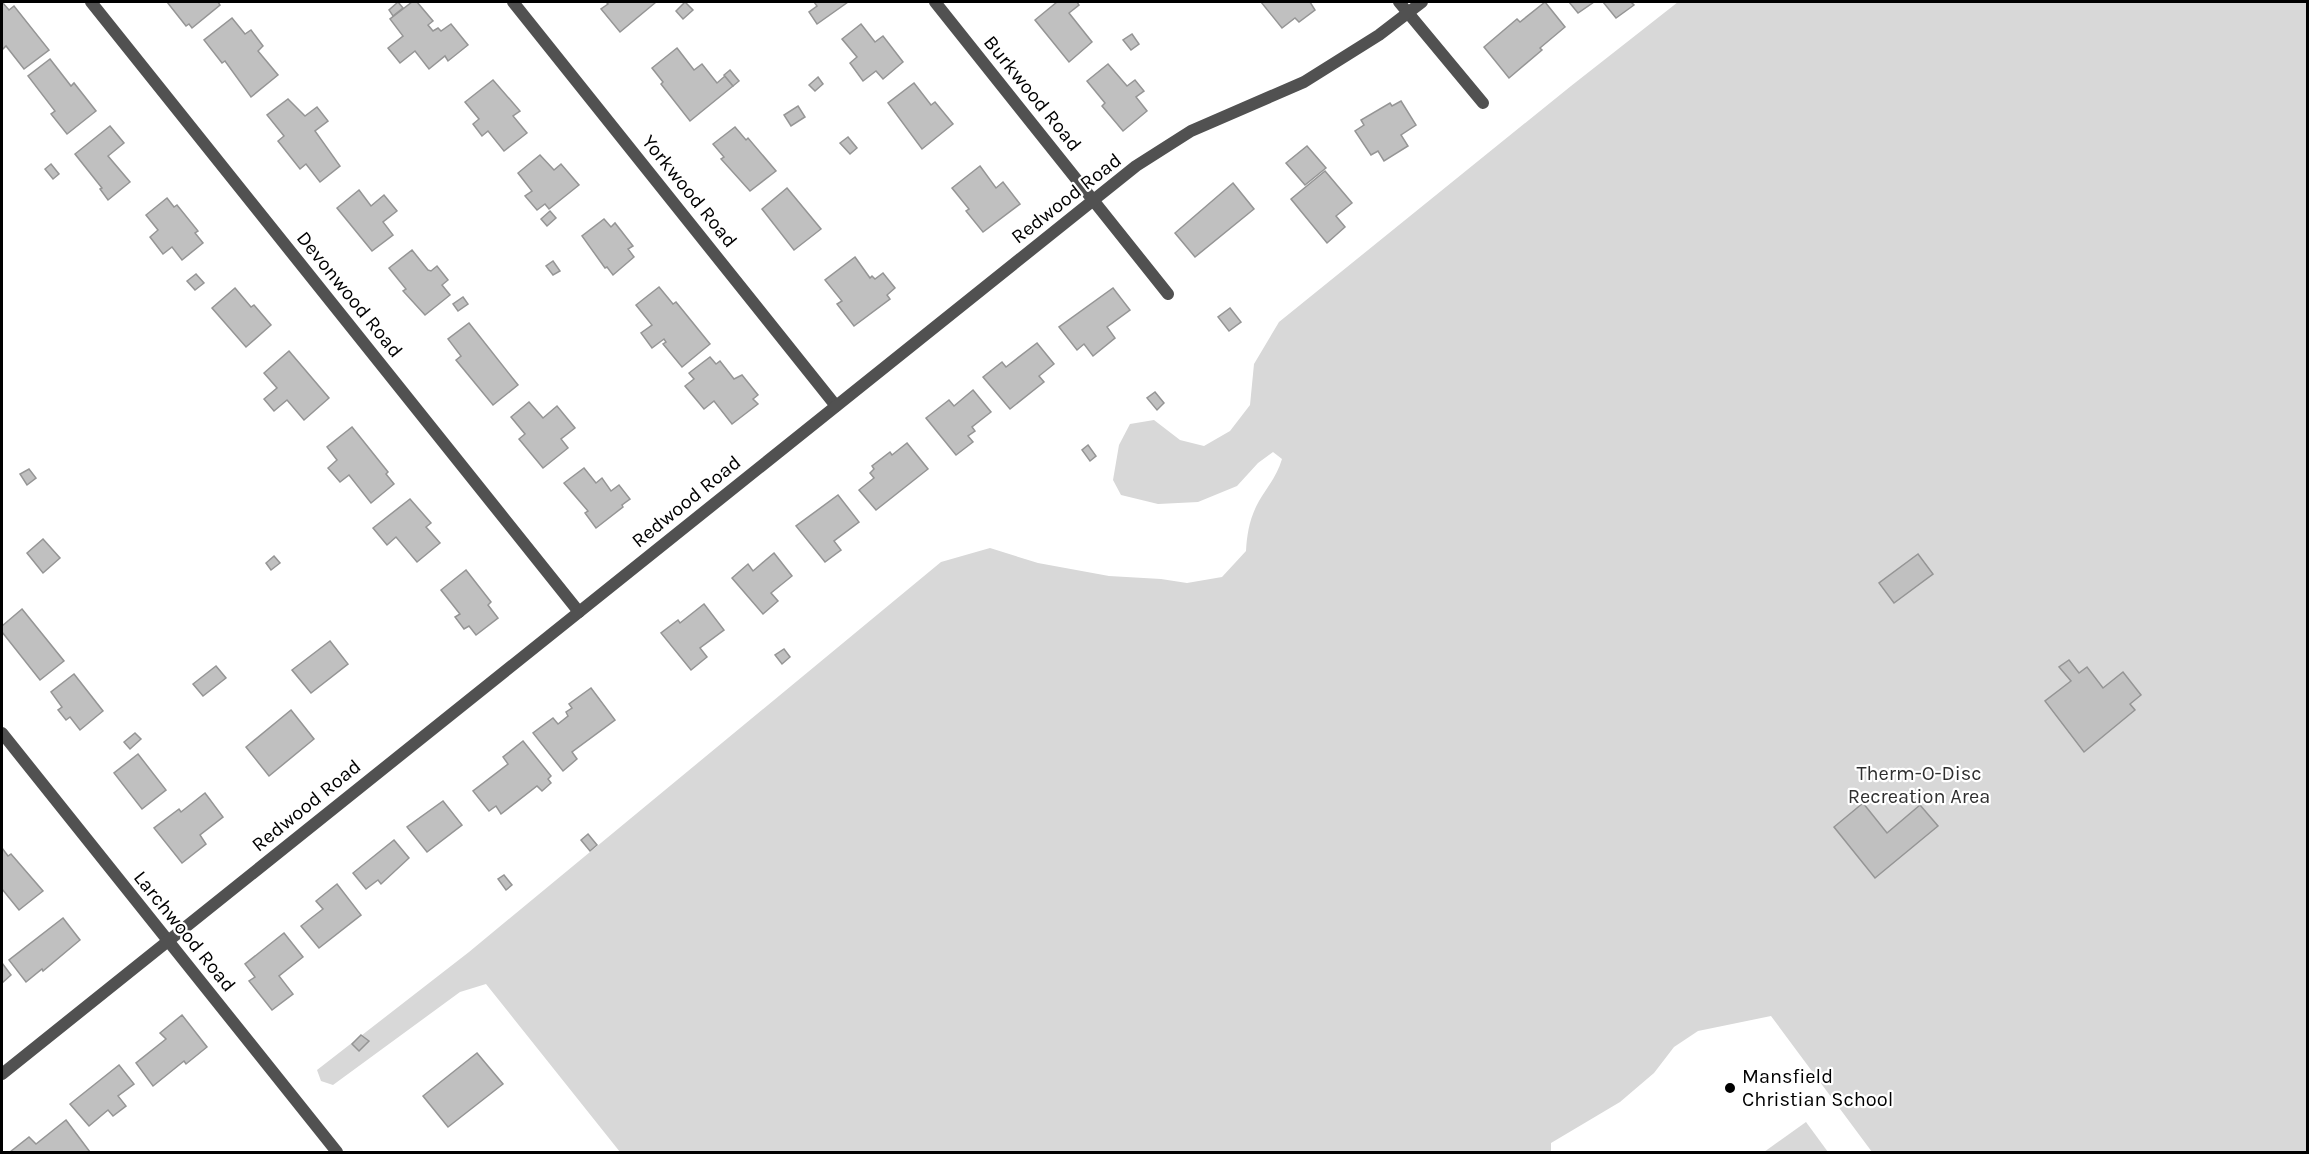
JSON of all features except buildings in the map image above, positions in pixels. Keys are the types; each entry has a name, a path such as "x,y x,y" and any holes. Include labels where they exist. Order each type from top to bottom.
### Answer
{"street":[{"name":"Devonwood Road","path":"91,2 579,612"},
{"name":"Yorkwood Road","path":"513,2 836,406"},
{"name":"Burkwood Road","path":"935,2 1168,294"},
{"path":"1399,2 1483,103"},
{"name":"Redwood Road","path":"2,1074 1136,166 1191,131 1304,82 1379,34 1422,2"},
{"name":"Larchwood Road","path":"2,733 337,1152"}],"green space":[{"name":"Therm-O-Disc Recreation Area","path":"1678,2 2307,2 2307,1152 1872,1152 1771,1016 1698,1031 1674,1047 1654,1073 1620,1102 1551,1143 1551,1152 620,1152 486,984 460,992 333,1085 321,1081 317,1070 469,952 941,562 990,548 1038,563 1109,576 1187,583 1222,577 1246,551 1253,513 1275,476 1282,459 1273,452 1258,463 1237,486 1198,502 1158,504 1121,495 1113,480 1119,445 1130,424 1154,420 1180,440 1204,446 1230,431 1250,405 1254,364 1279,322"},
{"path":"1806,1122 1828,1152 1764,1152"}],"place":[{"name":"Mansfield Christian School","path":"1730,1088"}]}
